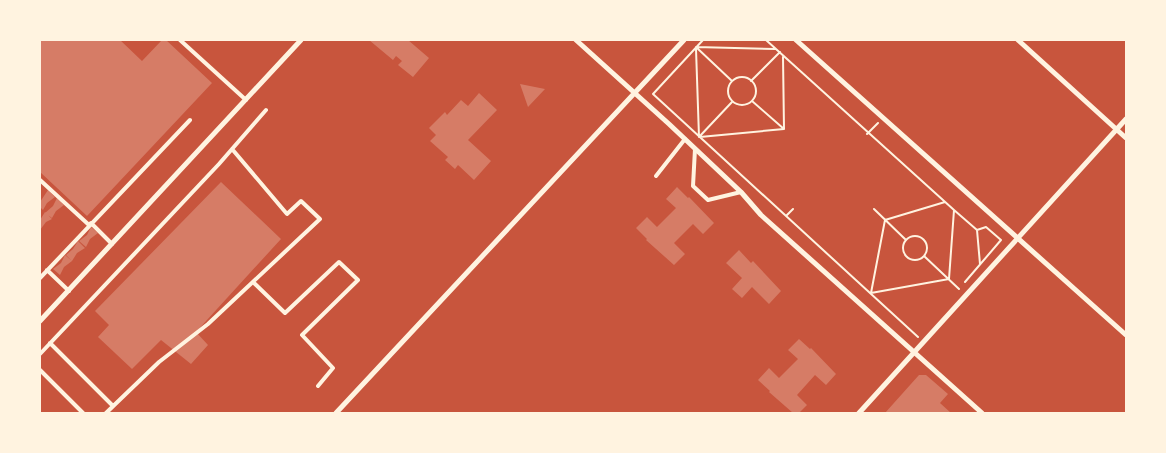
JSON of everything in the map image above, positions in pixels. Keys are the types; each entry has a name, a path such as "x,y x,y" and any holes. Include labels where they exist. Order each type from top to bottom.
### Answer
{"street":[{"path":"40,322 302,40"},
{"path":"576,40 685,139 741,192 761,215 982,413"},
{"path":"336,413 636,94 684,40"},
{"path":"796,40 1126,335"},
{"path":"1018,40 1126,138"},
{"path":"860,413 1126,119"}],"lane":[{"path":"180,40 246,100"},
{"path":"40,354 232,149 266,110"},
{"path":"40,278 190,120"},
{"path":"656,176 685,139"},
{"path":"106,413 160,362 208,324 320,219 301,201 287,214 232,149"},
{"path":"695,149 693,186 708,200 741,192"},
{"path":"40,180 112,244"},
{"path":"254,282 285,313 339,262 358,280 302,335 333,368 318,386"},
{"path":"47,270 69,291"},
{"path":"50,343 113,406"},
{"path":"40,370 83,413"}],"path":[{"path":"702,40 653,94 918,337"},
{"path":"766,40 977,230 980,264"},
{"path":"696,47 775,49"},
{"path":"696,47 732,81"},
{"path":"696,47 699,136"},
{"path":"752,80 780,52"},
{"path":"783,55 784,129"},
{"path":"740,77 752,80 756,88 752,100 744,104 732,101 728,93 729,85 732,81 740,77"},
{"path":"752,100 784,129"},
{"path":"699,136 732,101"},
{"path":"699,136 784,129"},
{"path":"885,220 945,202"},
{"path":"786,216 793,209"},
{"path":"874,209 906,240"},
{"path":"949,279 954,210"},
{"path":"871,293 885,220"},
{"path":"964,283 1001,240 986,227 977,230"},
{"path":"916,236 923,239 927,249 924,256 916,259 909,258 904,251 906,240 916,236"},
{"path":"924,256 959,289"},
{"path":"871,293 949,279"}],"building":[{"path":"40,40 120,40 142,61 162,40 166,40 212,83 87,216 40,172"},
{"path":"369,40 408,40 429,58 413,77 398,65 402,61 396,56 393,60"},
{"path":"520,84 545,89 528,107"},
{"path":"479,93 497,110 468,140 491,161 474,180 458,165 455,169 445,160 448,157 430,141 436,135 429,128 445,112 447,115 461,100 468,106"},
{"path":"221,182 281,239 196,332 208,345 191,364 161,340 132,369 98,337 109,325 95,311"},
{"path":"677,187 714,223 703,234 693,224 674,243 685,254 674,265 646,240 636,228 647,217 657,227 676,208 666,199"},
{"path":"48,190 55,197 47,203 43,210 40,207 40,202"},
{"path":"57,198 64,205 56,211 52,218 45,213 53,206"},
{"path":"45,212 52,219 46,222 40,230 40,220"},
{"path":"91,227 98,233 90,239 86,247 79,241 87,235"},
{"path":"78,241 85,248 77,253 72,261 66,255"},
{"path":"739,250 751,263 753,261 781,291 769,304 752,287 742,298 732,289 742,278 726,263"},
{"path":"65,255 72,261 64,267 60,275 53,269 61,263"},
{"path":"799,339 811,348 836,374 826,385 815,375 797,395 807,405 799,413 793,413 758,380 769,368 779,378 798,359 788,350"},
{"path":"919,375 926,375 948,394 940,403 951,413 885,413"}]}
